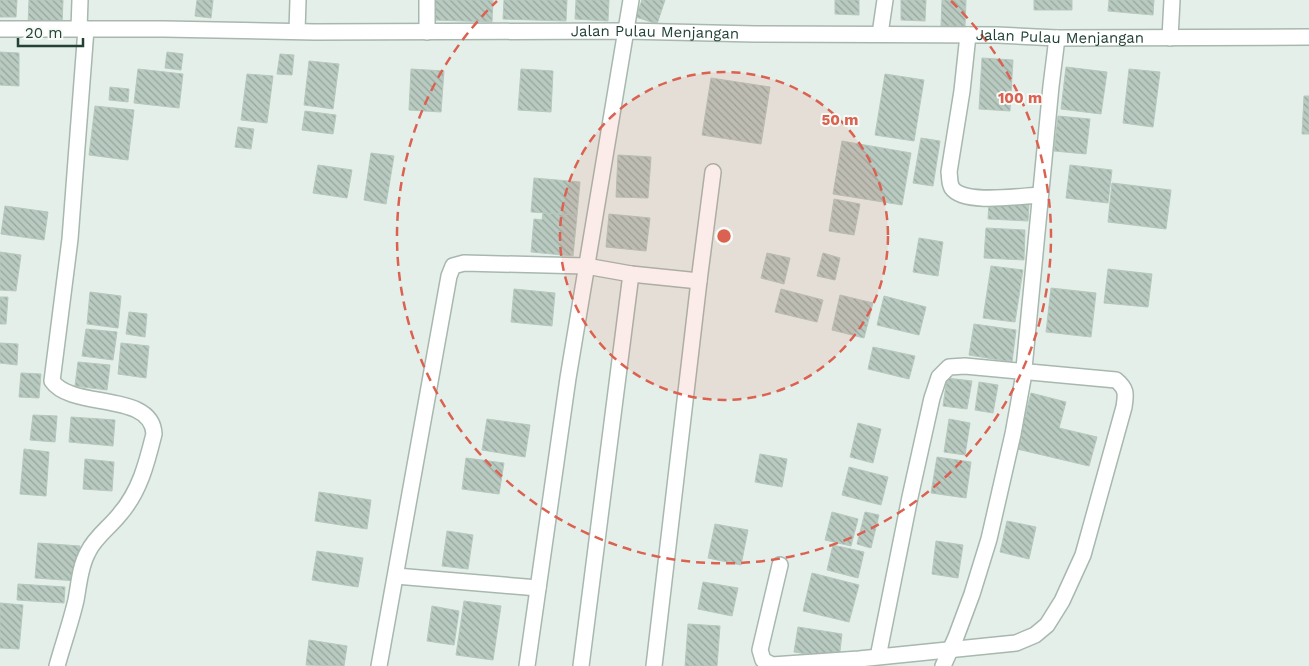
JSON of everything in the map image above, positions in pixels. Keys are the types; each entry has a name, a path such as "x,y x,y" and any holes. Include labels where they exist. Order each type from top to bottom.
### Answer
{"street":[{"path":"57,666 88,551 131,500 141,481 154,434 154,426 146,416 132,408 73,395 57,389 52,381 71,229 82,29 80,0"},
{"path":"297,32 298,0"},
{"path":"427,0 427,32"},
{"path":"527,666 586,266 631,0"},
{"path":"880,34 885,0"},
{"path":"1170,38 1172,0"},
{"name":"Jalan Pulau Menjangan","path":"0,29 297,32 626,31 968,35 1057,38 1309,37"},
{"path":"968,35 962,91 949,172 950,184 953,190 970,198 1040,195"},
{"path":"943,666 972,594 989,539 1013,434 1024,372 1057,38"},
{"path":"654,666 713,172"},
{"path":"379,666 449,276 453,266 464,263 586,266 631,274 699,281"},
{"path":"581,666 631,274"},
{"path":"780,565 760,650 763,660 767,663 777,665 878,657 949,651 1016,644 1034,635 1047,626 1062,601 1084,555 1124,407 1126,395 1124,386 1116,380 966,366 949,367 939,377 932,398 910,497 878,657"},
{"path":"396,576 538,588"}],"building":[{"path":"0,0 17,0 16,17 0,17"},
{"path":"29,0 63,0 62,26 28,26"},
{"path":"197,0 213,0 211,18 195,16"},
{"path":"434,0 493,0 492,22 434,20"},
{"path":"504,0 567,0 566,21 503,19"},
{"path":"576,0 609,0 608,21 575,19"},
{"path":"642,0 665,0 657,24 636,17"},
{"path":"835,0 859,0 859,15 835,14"},
{"path":"901,0 926,0 925,21 901,20"},
{"path":"942,0 966,0 965,27 941,26"},
{"path":"1034,0 1072,0 1072,10 1034,10"},
{"path":"1109,0 1154,0 1153,15 1108,11"},
{"path":"0,52 19,53 19,86 0,85"},
{"path":"167,52 183,54 181,70 165,68"},
{"path":"280,54 294,55 292,75 277,74"},
{"path":"982,58 1013,60 1010,111 979,109"},
{"path":"309,61 339,64 333,109 304,105"},
{"path":"1066,67 1107,72 1101,114 1061,109"},
{"path":"138,69 183,74 179,108 134,103"},
{"path":"411,69 444,71 441,112 409,110"},
{"path":"521,69 553,71 551,112 518,110"},
{"path":"1129,69 1160,72 1153,127 1123,123"},
{"path":"247,74 273,76 267,123 241,120"},
{"path":"885,74 924,80 914,141 875,135"},
{"path":"711,78 770,87 761,144 702,135"},
{"path":"110,87 129,89 128,102 109,100"},
{"path":"1304,96 1309,96 1309,134 1302,134"},
{"path":"95,106 134,110 128,160 89,155"},
{"path":"305,111 336,115 333,134 302,130"},
{"path":"1058,116 1090,119 1086,154 1054,151"},
{"path":"238,127 254,129 251,149 235,147"},
{"path":"921,138 940,141 933,186 913,183"},
{"path":"842,141 911,153 902,205 833,194"},
{"path":"371,153 394,156 386,204 364,200"},
{"path":"618,155 651,157 648,198 616,197"},
{"path":"318,165 352,170 347,198 313,193"},
{"path":"1070,165 1112,170 1108,203 1066,198"},
{"path":"534,178 580,182 577,215 531,212"},
{"path":"1112,183 1171,190 1166,229 1108,222"},
{"path":"834,199 860,204 854,235 829,231"},
{"path":"989,202 1029,204 1028,221 988,219"},
{"path":"5,206 48,212 44,240 1,234"},
{"path":"543,213 577,215 573,256 531,252 534,219 542,220"},
{"path":"609,214 650,218 646,251 606,247"},
{"path":"986,228 1025,230 1024,260 984,258"},
{"path":"919,238 943,242 938,276 913,272"},
{"path":"0,252 21,255 16,291 0,290"},
{"path":"767,253 790,258 784,284 761,278"},
{"path":"823,253 840,258 835,280 817,276"},
{"path":"991,266 1023,270 1015,322 983,318"},
{"path":"1108,269 1152,274 1148,307 1104,303"},
{"path":"1051,288 1096,293 1091,337 1046,332"},
{"path":"514,289 555,293 552,326 511,322"},
{"path":"781,289 823,300 817,322 775,312"},
{"path":"90,292 121,296 118,328 87,324"},
{"path":"840,295 873,303 864,338 832,330"},
{"path":"884,296 926,307 919,335 877,325"},
{"path":"0,297 8,297 6,324 0,324"},
{"path":"129,312 147,314 145,337 126,334"},
{"path":"974,324 1016,330 1012,362 969,355"},
{"path":"86,329 117,332 113,360 82,356"},
{"path":"0,343 18,344 17,365 0,363"},
{"path":"121,343 149,346 146,378 118,374"},
{"path":"873,347 915,356 909,379 868,369"},
{"path":"78,362 110,365 107,390 75,386"},
{"path":"21,373 41,374 39,398 19,397"},
{"path":"947,378 972,381 967,409 943,406"},
{"path":"979,382 998,385 993,413 975,410"},
{"path":"1031,393 1066,402 1059,428 1097,437 1089,466 1017,449"},
{"path":"33,415 57,416 55,442 30,440"},
{"path":"71,417 115,420 113,446 69,442"},
{"path":"487,419 530,425 525,457 482,450"},
{"path":"949,419 970,423 965,455 944,452"},
{"path":"858,423 881,429 873,463 850,457"},
{"path":"24,449 49,452 46,496 20,494"},
{"path":"760,454 787,459 782,487 755,482"},
{"path":"937,457 971,462 966,498 931,493"},
{"path":"466,458 504,463 499,494 462,489"},
{"path":"85,459 114,462 112,491 83,489"},
{"path":"849,467 888,477 881,505 842,495"},
{"path":"319,492 371,500 367,529 315,521"},
{"path":"832,512 858,519 851,546 825,540"},
{"path":"865,512 879,515 871,548 857,544"},
{"path":"1007,521 1036,527 1029,559 1000,552"},
{"path":"715,524 748,530 741,565 708,558"},
{"path":"447,531 473,535 468,569 442,566"},
{"path":"936,541 963,545 958,578 932,574"},
{"path":"38,543 80,546 77,581 35,578"},
{"path":"833,545 864,552 858,578 827,570"},
{"path":"317,551 363,558 358,587 312,580"},
{"path":"812,573 859,585 849,622 803,611"},
{"path":"703,582 738,588 732,616 698,609"},
{"path":"18,584 65,587 64,603 17,600"},
{"path":"464,601 501,606 493,660 456,655"},
{"path":"0,603 23,605 19,649 0,648"},
{"path":"432,606 459,611 454,645 427,641"},
{"path":"688,624 720,626 717,666 685,666"},
{"path":"798,627 842,634 839,659 794,652"},
{"path":"309,640 347,646 344,666 306,665"}]}
